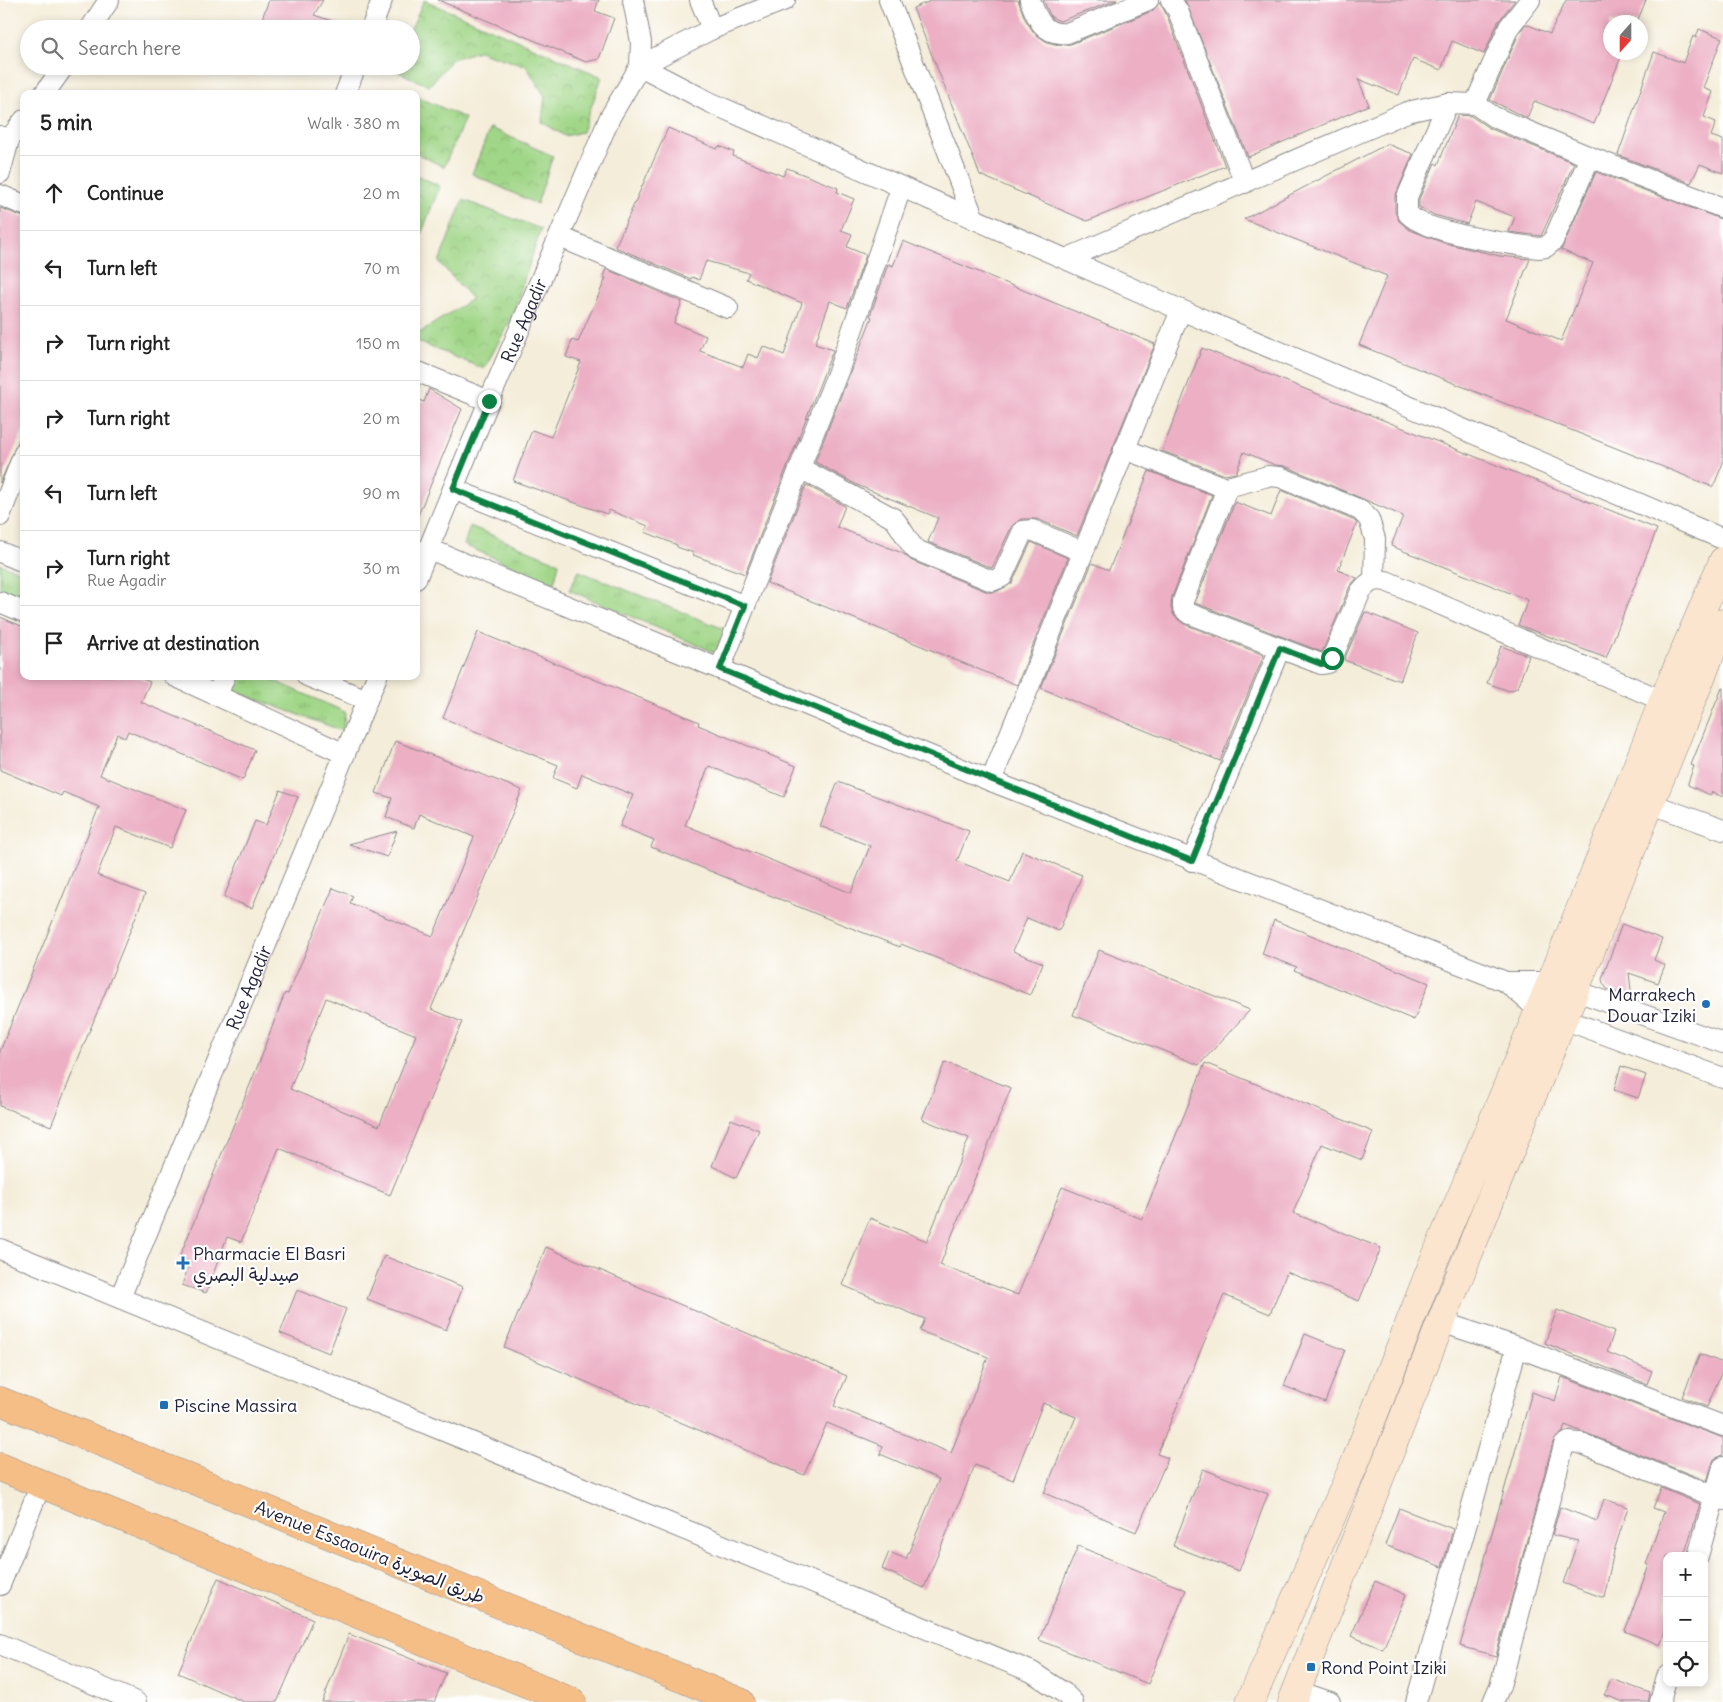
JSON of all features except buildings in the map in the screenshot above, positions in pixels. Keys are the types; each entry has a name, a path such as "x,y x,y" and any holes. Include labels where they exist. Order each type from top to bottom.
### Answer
{"main road":[{"name":"Avenue Essaouira طريق الصويرة","path":"0,1401 740,1702"},
{"path":"0,1468 572,1702"}],"street":[{"path":"96,20 108,0"},
{"path":"374,20 382,0"},
{"path":"633,0 641,42 640,66"},
{"path":"700,0 712,29"},
{"path":"640,66 712,29 785,0"},
{"path":"889,0 974,219"},
{"path":"1030,0 1040,23 1048,32 1058,34 1067,33 1148,0"},
{"path":"1171,0 1178,11 1245,183"},
{"path":"1475,104 1509,28 1530,0"},
{"path":"640,66 709,102 902,188 1068,258 1181,310 1723,539"},
{"name":"Rue Agadir","path":"420,570 489,401 610,117 640,66"},
{"path":"47,90 58,75"},
{"path":"347,90 352,75"},
{"path":"1068,258 1407,112 1448,103 1475,104 1494,117 1590,157 1723,208"},
{"path":"1448,103 1407,197 1407,212 1415,220 1459,235 1538,248 1546,247 1553,241 1590,157"},
{"path":"0,173 4,138 20,124"},
{"path":"720,669 839,369 902,188"},
{"path":"0,195 20,203"},
{"path":"560,237 728,308"},
{"path":"991,781 1181,310"},
{"path":"420,373 489,401"},
{"path":"1124,449 1224,488 1268,476 1280,477 1360,510 1369,519 1375,539 1374,580"},
{"path":"0,516 20,464"},
{"path":"800,468 893,518 900,525 909,543 916,550 992,581 1002,576 1023,531 1032,530 1083,552"},
{"path":"1224,488 1226,495 1183,601 1183,608 1188,613 1321,664 1328,663 1332,658 1361,591 1367,583 1374,580 1386,581 1675,705"},
{"path":"453,489 745,606"},
{"path":"429,549 991,781 1506,982 1563,986 1723,1043"},
{"path":"0,552 20,560"},
{"path":"1330,1702 1295,1696 1441,1322 1565,1020 1563,986 1675,705 1723,561"},
{"path":"0,602 20,610"},
{"path":"1250,1702 1355,1463 1431,1268 1539,1010 1563,986 1649,804 1675,705 1723,623"},
{"path":"1192,861 1280,648"},
{"path":"184,680 345,754"},
{"path":"217,694 223,680"},
{"path":"317,680 367,700"},
{"name":"Rue Agadir","path":"120,1298 375,680"},
{"path":"1649,804 1723,830"},
{"path":"1506,982 1539,1010 1723,1078"},
{"path":"0,1249 1032,1672 1064,1692 1073,1702"},
{"path":"1441,1322 1517,1347 1723,1426"},
{"path":"1416,1702 1517,1347"},
{"path":"1493,1702 1500,1686 1564,1445 1569,1442 1580,1443 1719,1498"},
{"path":"1699,1552 1719,1498 1723,1467"},
{"path":"0,1585 42,1484"},
{"path":"0,1644 136,1702"},
{"path":"1660,1702 1664,1687"}],"green space":[{"path":"424,0 602,77 582,132 565,136 542,122 545,96 526,66 478,51 452,59 429,86 405,75 420,75 420,20 415,20"},
{"path":"420,98 465,118 444,167 420,155"},
{"path":"490,128 553,156 537,204 472,174"},
{"path":"420,177 440,186 420,237"},
{"path":"463,200 541,229 511,319 484,369 420,343 420,332 472,299 439,262"},
{"path":"470,526 559,563 554,584 464,545"},
{"path":"0,564 20,572 20,596 0,588"},
{"path":"579,571 724,629 716,653 569,590"},
{"path":"234,680 273,680 345,712 343,731 231,690"}],"place":[{"name":"Marrakech Douar Iziki","path":"1706,1004"},
{"name":"Pharmacie El Basri صيدلية البصري","path":"183,1263"},
{"name":"Piscine Massira","path":"164,1405"},
{"name":"Rond Point Iziki","path":"1311,1667"}],"route":[{"path":"489,401 453,489 745,606 720,669 991,781 1192,861 1280,648 1321,664 1328,663 1332,658"}]}
